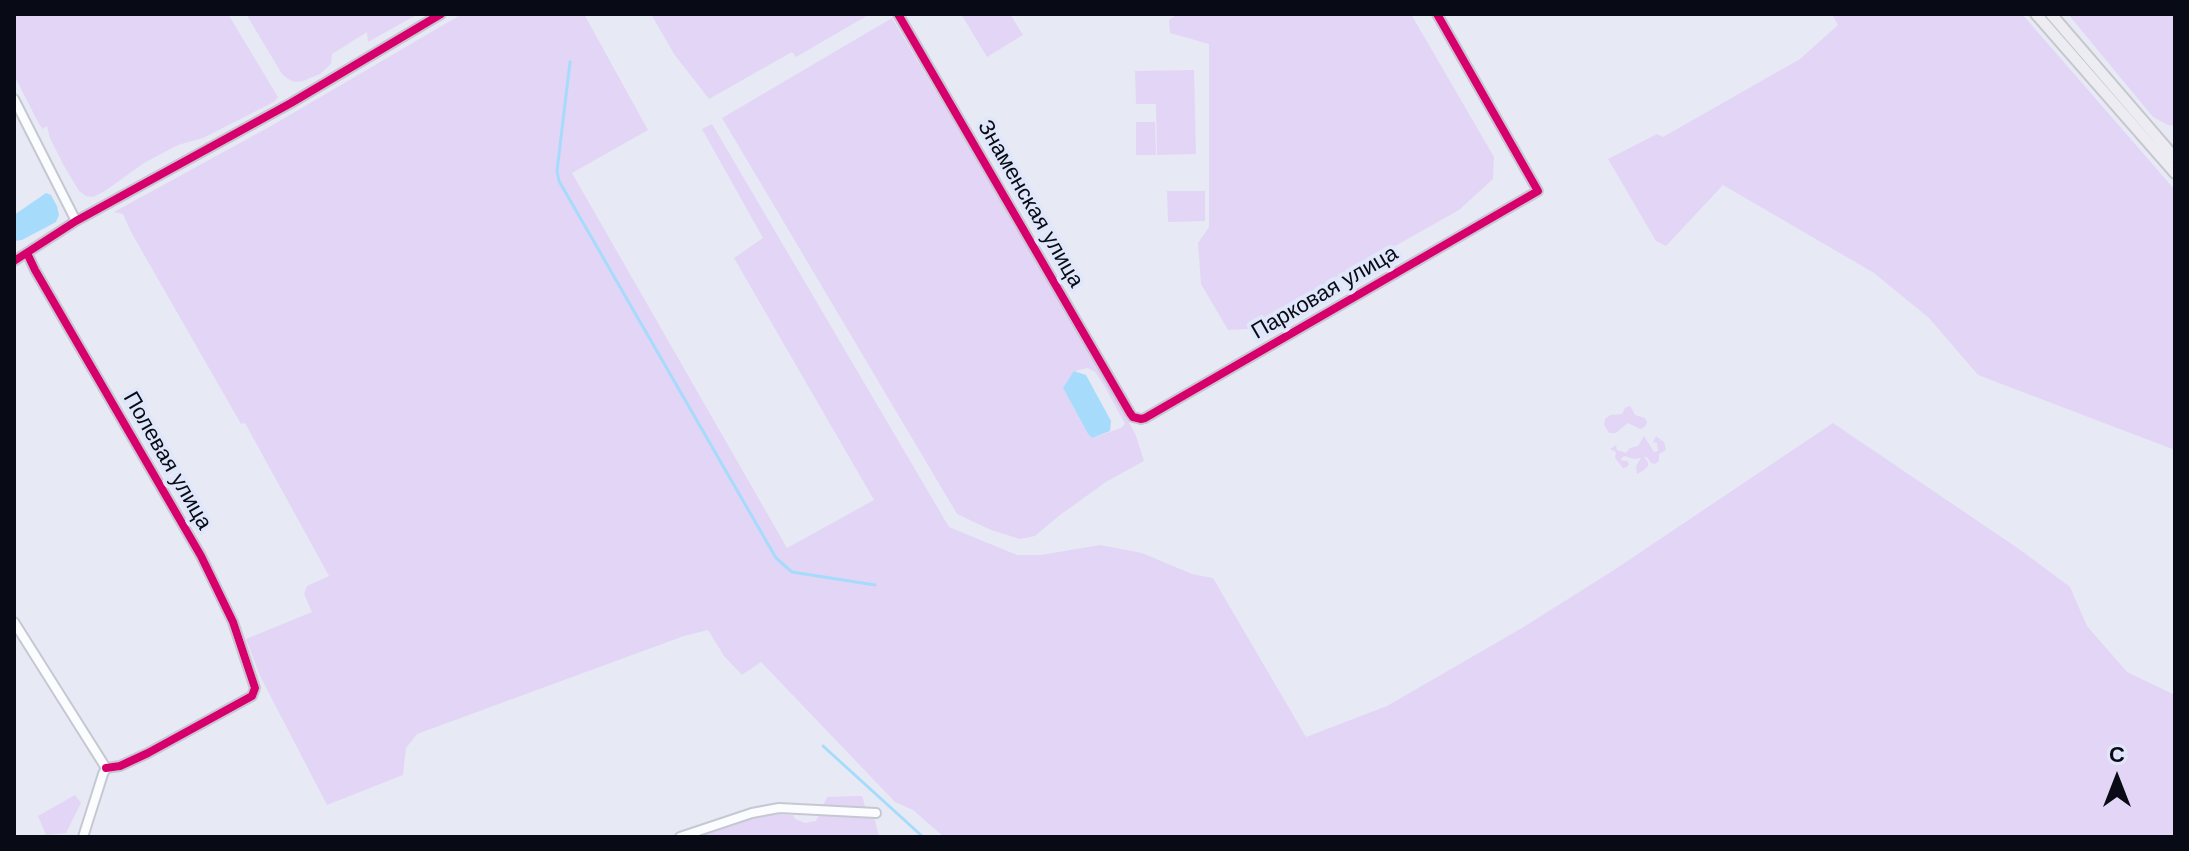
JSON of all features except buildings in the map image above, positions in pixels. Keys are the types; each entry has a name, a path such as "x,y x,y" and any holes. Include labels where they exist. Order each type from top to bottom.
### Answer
{"main road":[{"path":"2036,14 2175,173"},
{"path":"2051,14 2175,158"}],"street":[{"path":"14,261 76,221 291,103 441,14"},
{"name":"Знаменская улица","path":"898,14 1130,413"},
{"name":"Парковая улица","path":"1130,413 1137,419 1145,418 1538,191 1437,14"},
{"path":"14,99 76,221"},
{"name":"Полевая улица","path":"27,253 201,556 223,598 254,681 252,696 148,753 120,766 106,768"},
{"path":"14,622 106,768 83,837"},
{"path":"680,837 752,813 779,808 876,813"}],"shaded area":[{"path":"14,14 228,14 278,97 274,102 203,138 178,145 144,163 105,191 93,197 86,196 79,191 64,166 47,126 43,129 39,124 14,75"},
{"path":"246,14 418,14 368,42 367,32 332,54 331,64 320,74 295,82 282,74"},
{"path":"462,14 584,14 648,130 572,173 787,548 874,500 734,258 763,238 702,129 712,124 949,527 1017,555 1041,555 1100,545 1142,553 1192,574 1213,578 1306,737 1387,706 1522,628 1833,423 2070,587 2087,626 2127,672 2175,695 2175,837 944,837 913,810 895,802 761,662 742,675 724,656 708,630 684,636 417,734 406,748 403,775 327,805 260,676 246,639 312,612 304,594 307,586 329,576 245,423 241,424 123,214 114,212 271,126"},
{"path":"651,14 870,14 796,57 792,52 709,99 674,54"},
{"path":"961,14 1010,14 1023,35 987,57"},
{"path":"1178,14 1411,14 1494,157 1493,179 1459,210 1248,329 1228,330 1201,284 1198,243 1209,227 1209,44 1170,33 1169,20"},
{"path":"1832,14 2022,14 2175,190 2175,450 1978,375 1929,318 1874,273 1723,185 1666,246 1656,241 1608,159 1657,134 1663,137 1800,59 1838,25"},
{"path":"2068,14 2175,14 2175,126 2153,117"},
{"path":"892,18 1127,418 1144,461 1106,482 1035,536 1020,539 957,514 722,118","holes":["1088,368 1095,372 1125,424 1092,438 1063,388 1075,371"]},
{"path":"1194,70 1196,154 1157,155 1156,104 1136,104 1135,71"},
{"path":"1136,122 1155,122 1156,155 1136,155"},
{"path":"1167,191 1205,191 1205,221 1168,222"},
{"path":"1629,406 1635,415 1645,418 1645,427 1640,429 1628,423 1616,433 1609,433 1604,425 1605,419 1610,415 1622,414"},
{"path":"1644,436 1654,452 1658,451 1657,443 1653,442 1656,436 1664,442 1666,450 1659,454 1659,461 1655,464 1644,457 1648,466 1637,474 1636,466 1641,458 1624,456 1620,460 1629,464 1623,468 1615,458 1616,452 1610,449 1616,445 1617,450 1626,453 1638,446"},
{"path":"75,795 81,803 66,833 46,835 38,816"},
{"path":"862,796 868,816 875,820 879,837 698,837 772,814 793,815 805,823 816,821 827,797"}],"water":[{"path":"46,193 51,195 57,206 59,215 56,222 14,241 14,215"},
{"path":"1074,371 1086,375 1111,421 1110,431 1092,438 1088,434 1063,388"}],"waterway":[{"path":"570,62 557,171 559,181 776,558 792,572 875,585"},
{"path":"823,746 923,837"}],"cycle path":[{"path":"14,261 76,221 291,103 441,14"},
{"path":"898,14 1130,413 1141,419 1538,191 1437,14"},
{"path":"27,253 201,556 233,622 255,688 252,696 148,753 120,766 106,768"}]}
